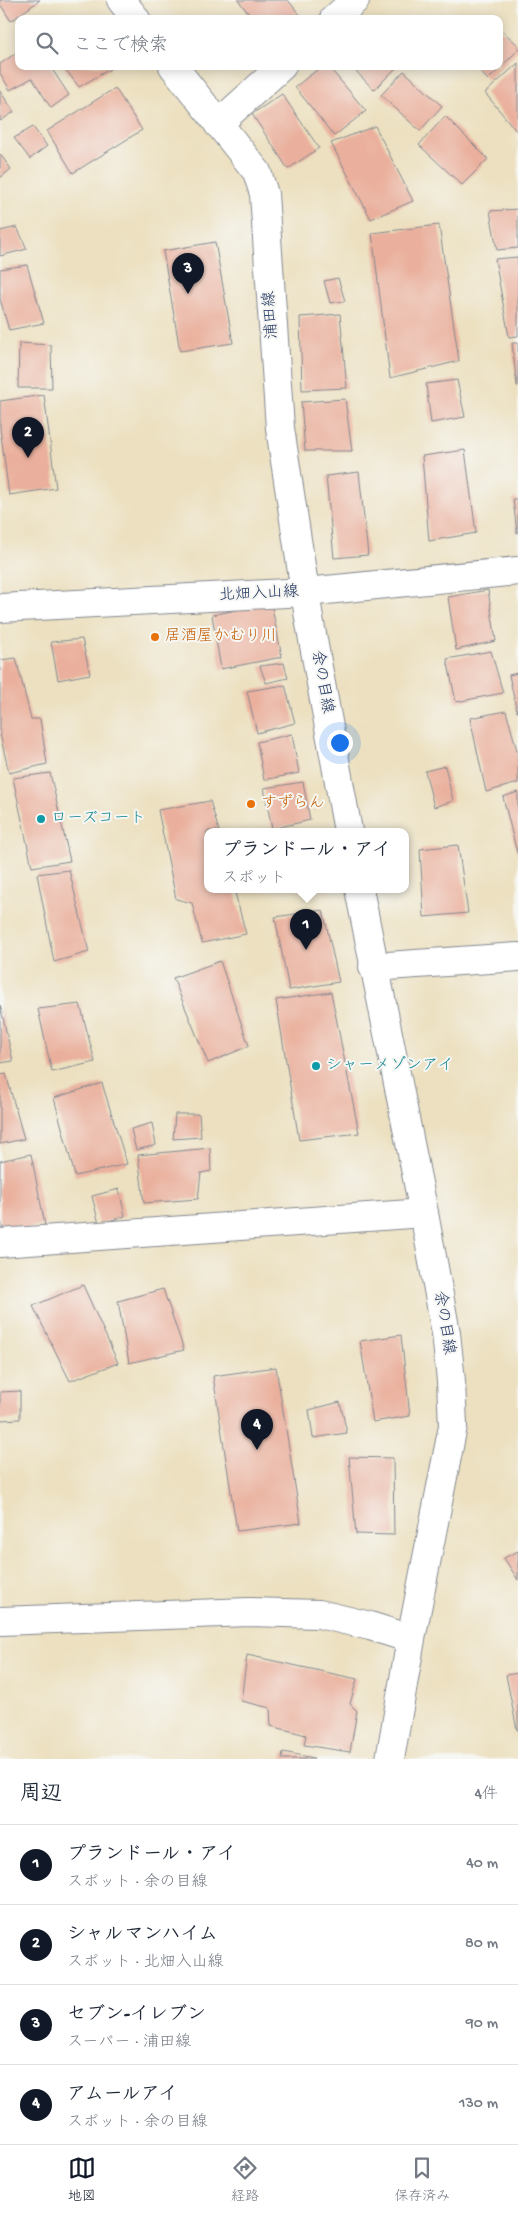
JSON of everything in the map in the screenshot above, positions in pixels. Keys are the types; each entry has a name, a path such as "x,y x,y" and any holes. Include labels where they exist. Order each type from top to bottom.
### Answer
{"street":[{"path":"121,0 133,15"},
{"path":"338,15 355,0"},
{"name":"浦田線","path":"176,70 257,172 264,194 280,428 306,592"},
{"path":"218,124 278,70"},
{"name":"北畑入山線","path":"0,608 306,592 518,571"},
{"name":"余の目線","path":"306,592 347,828"},
{"name":"余の目線","path":"360,893 373,967 424,1213 446,1334 453,1426 411,1639 390,1759"},
{"path":"373,967 518,957"},
{"path":"0,1243 424,1213"},
{"path":"0,1621 249,1612 319,1614 370,1626 411,1639"}],"building":[{"path":"0,0 40,0 19,15 15,15 15,18 11,21 0,4"},
{"path":"238,0 288,0 300,15 250,15"},
{"path":"503,32 518,45 518,50 503,65"},
{"path":"15,54 15,70 53,70 69,95 51,108 32,78 10,90 0,73 0,64"},
{"path":"518,63 518,133 485,93"},
{"path":"66,70 108,70 79,87"},
{"path":"317,70 331,70 366,111 334,136 295,87"},
{"path":"355,70 394,70 374,90"},
{"path":"479,70 498,70 488,80"},
{"path":"404,71 442,106 420,131 381,95"},
{"path":"115,88 142,130 73,173 47,131"},
{"path":"0,91 14,112 0,121"},
{"path":"282,94 319,148 288,169 252,114"},
{"path":"445,116 488,159 462,185 419,145"},
{"path":"375,126 413,201 371,219 331,143"},
{"path":"33,127 47,146 30,159 14,138"},
{"path":"0,154 11,169 0,178"},
{"path":"518,209 518,248 497,250 490,211"},
{"path":"439,225 459,361 390,378 372,233"},
{"path":"17,227 27,249 0,256 0,231"},
{"path":"215,242 233,343 180,351 163,251"},
{"path":"518,257 518,336 509,337 495,259"},
{"path":"27,265 44,323 9,330 0,299 0,269"},
{"path":"338,278 345,301 330,303 324,281"},
{"path":"340,314 347,388 302,390 300,317"},
{"path":"19,343 51,345 52,388 18,388"},
{"path":"512,343 518,343 518,386 517,386"},
{"path":"457,380 465,417 431,423 426,384"},
{"path":"44,395 56,488 9,495 0,428 0,401"},
{"path":"345,399 352,451 305,451 301,402"},
{"path":"465,450 476,533 429,541 422,456"},
{"path":"359,472 368,555 334,558 326,476"},
{"path":"513,499 518,499 518,533 517,533"},
{"path":"488,590 496,641 456,650 448,597"},
{"path":"271,603 282,657 221,669 212,615"},
{"path":"82,639 90,674 58,680 51,642"},
{"path":"491,651 503,693 456,702 447,659"},
{"path":"16,658 31,719 40,719 47,764 9,773 0,734 0,660"},
{"path":"284,663 288,678 266,683 260,666"},
{"path":"518,673 518,712 517,712 509,675"},
{"path":"285,685 295,723 257,733 247,691"},
{"path":"506,711 518,754 518,783 486,792 470,718"},
{"path":"292,734 299,773 264,780 257,742"},
{"path":"445,766 453,801 434,807 425,771"},
{"name":"ローズコート","path":"50,773 70,861 32,867 13,778"},
{"path":"303,782 310,820 272,828 264,788"},
{"path":"518,792 518,853 517,853 503,797"},
{"path":"210,801 218,828 204,828 204,893 235,893 246,934 202,943 192,903 176,899 158,810"},
{"path":"458,845 468,913 424,917 420,849"},
{"path":"69,870 89,952 54,962 37,874"},
{"path":"323,910 339,982 289,990 275,917"},
{"path":"220,961 249,1046 208,1063 173,978"},
{"name":"シャーメゾンアイ","path":"331,992 359,1133 299,1140 276,1000"},
{"path":"80,1004 95,1062 52,1072 38,1009"},
{"path":"0,1005 13,1061 0,1063"},
{"path":"6,1074 24,1139 0,1144 0,1075"},
{"path":"102,1083 127,1164 75,1176 54,1098"},
{"path":"175,1114 199,1114 201,1137 173,1139"},
{"path":"152,1123 156,1145 136,1150 131,1129"},
{"path":"210,1148 211,1171 201,1173 198,1199 144,1203 138,1155"},
{"path":"31,1154 45,1225 4,1233 0,1218 0,1161"},
{"path":"119,1189 125,1216 99,1224 92,1196"},
{"path":"83,1285 118,1363 70,1381 33,1306"},
{"path":"163,1289 184,1350 129,1363 118,1301"},
{"path":"401,1335 410,1416 373,1422 360,1341"},
{"path":"276,1367 301,1523 237,1531 213,1376"},
{"path":"20,1391 20,1419 0,1420 0,1392"},
{"path":"340,1402 347,1433 313,1438 309,1410"},
{"path":"349,1457 393,1458 394,1535 356,1534"},
{"path":"518,1551 518,1580 504,1558"},
{"path":"247,1655 357,1679 350,1704 357,1711 350,1752 304,1745 306,1735 271,1726 270,1708 241,1701"},
{"path":"518,1673 518,1730 517,1730 506,1675"},
{"path":"283,1752 314,1758 314,1759 282,1759"}],"place":[{"name":"セブン-イレブン","path":"188,294"},
{"name":"シャルマンハイム","path":"28,458"},
{"name":"居酒屋かむり川","path":"155,637"},
{"name":"すずらん","path":"251,804"},
{"name":"ローズコート","path":"41,819"},
{"name":"プランドール・アイ","path":"306,950"},
{"name":"シャーメゾンアイ","path":"316,1066"},
{"name":"アムールアイ","path":"257,1450"}]}
